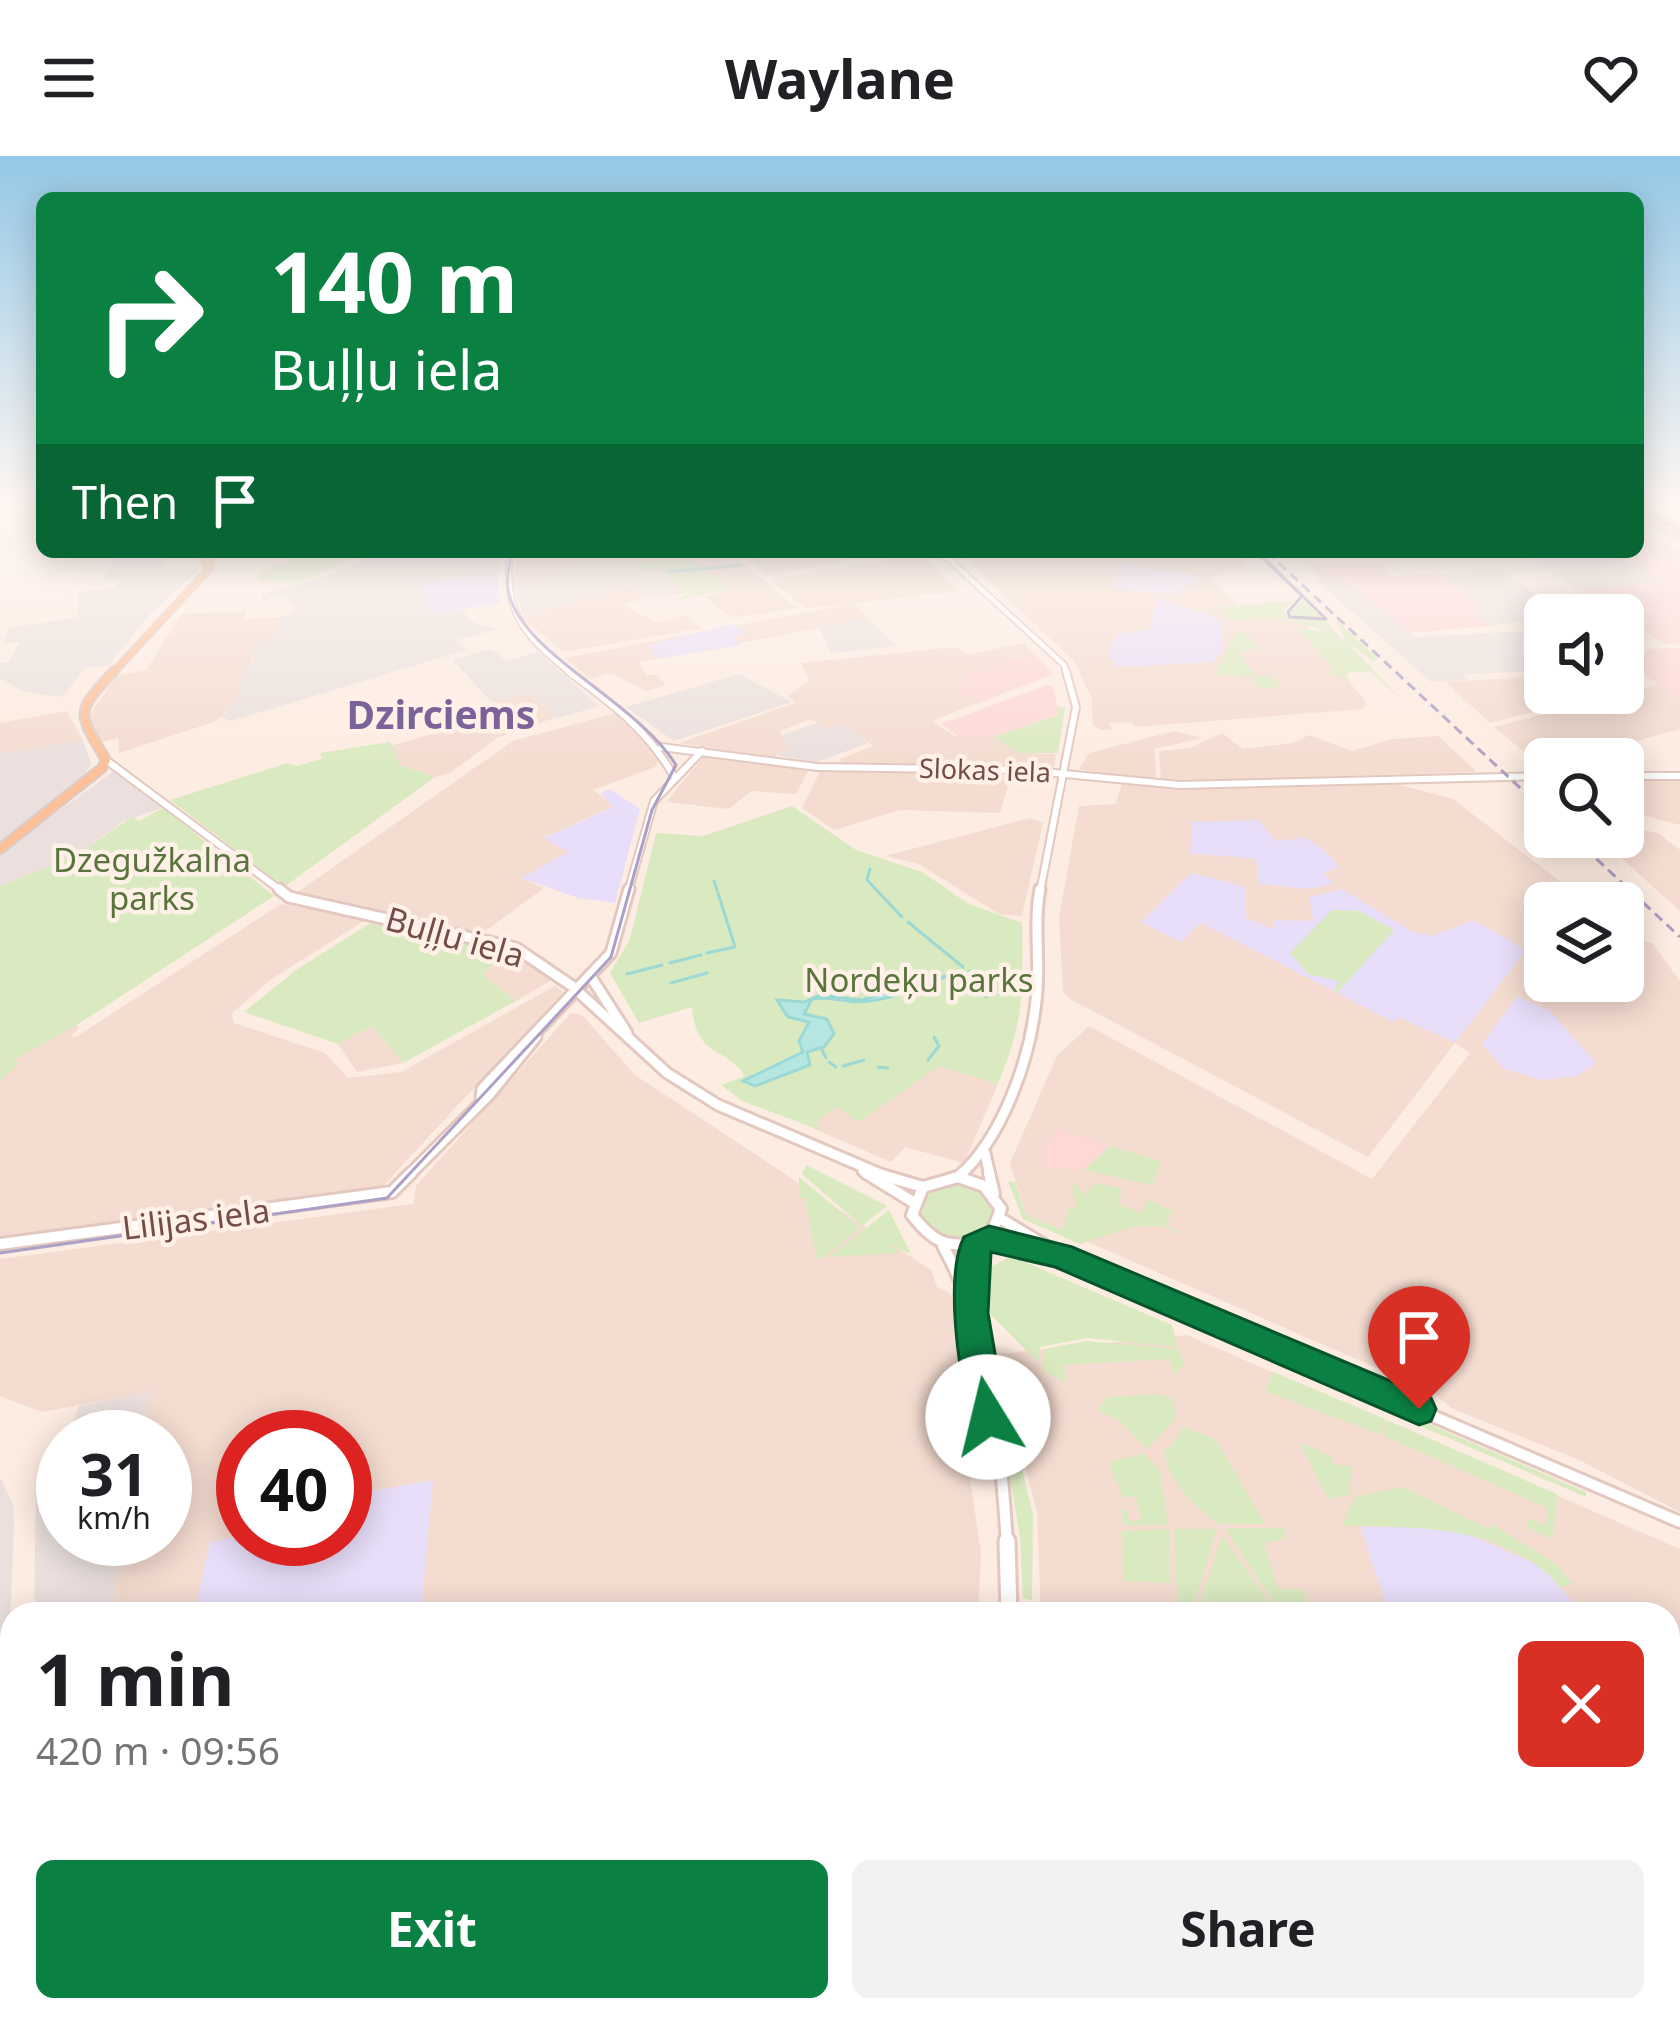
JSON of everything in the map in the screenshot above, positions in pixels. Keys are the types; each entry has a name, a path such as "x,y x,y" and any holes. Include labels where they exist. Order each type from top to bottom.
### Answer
{"main road":[{"path":"0,849 84,784 106,760 81,718 83,705 188,592"}],"street":[{"path":"508,592 516,622 661,747 673,776"},
{"path":"984,592 1064,664 1076,713 1037,906 1037,998 1029,1042 985,1153 958,1178 923,1187 913,1202 919,1229 954,1258 971,1313 1007,1531 1009,1602"},
{"name":"Slokas iela","path":"661,747 817,767 1067,773 1180,784 1524,776"},
{"path":"670,764 698,753"},
{"path":"578,992 615,944 651,808 673,776 698,753"},
{"name":"Buļļu iela","path":"106,760 289,897 506,944 532,956 632,1043 718,1105 858,1168 913,1202"},
{"path":"1644,776 1680,776"},
{"path":"592,976 632,1043"},
{"name":"Lilijas iela","path":"0,1244 392,1192 535,1045 536,1037 578,992"},
{"path":"985,1153 1001,1219 1060,1256 1680,1522"},
{"name":"Buļļu iela","path":"858,1168 923,1187"},
{"path":"958,1178 994,1194"},
{"path":"943,1246 975,1246 989,1239 1001,1219"},
{"path":"989,1239 1060,1256"},
{"path":"971,1313 975,1246"}],"shaded area":[{"path":"79,592 174,592 148,616 108,666 85,667 63,697 24,692 0,678 0,663 8,663 20,642 3,643 9,628 77,617"},
{"path":"422,592 499,592 500,603 433,613"},
{"path":"472,592 433,613 461,609 474,623 499,629 457,640 466,650 231,721 221,717 236,701 245,666 254,663 251,645 274,639 281,617 299,608 283,597 262,601 262,595"},
{"path":"515,592 607,592 524,617"},
{"path":"607,592 642,592 649,597 623,605 657,623 683,615 702,628 564,652 521,617"},
{"path":"642,592 687,594 649,597"},
{"path":"719,592 778,592 797,608 733,618 704,597"},
{"path":"785,592 949,592 854,603 868,619 639,662 647,675 657,675 666,685 646,691 611,673 590,679 565,658 850,604 805,608"},
{"path":"1001,592 1225,592 1251,619 1283,618 1307,626 1350,673 1346,674 1351,684 1366,702 1363,709 1135,727 1131,722 1109,723 1112,729 1101,730 1093,726 1092,699 1074,661"},
{"path":"1330,592 1361,592 1415,637 1524,631 1524,672 1462,674 1467,680 1431,682"},
{"path":"1361,592 1461,592 1487,612 1474,614 1491,626 1409,633"},
{"path":"1462,592 1536,594 1524,594 1524,621 1491,626 1473,613 1486,610"},
{"path":"1581,592 1680,592 1680,643 1664,644 1644,632 1644,594"},
{"path":"1158,599 1220,619 1223,649 1213,662 1118,667 1108,655 1112,644 1118,634 1150,629"},
{"path":"246,611 246,619 281,617 275,639 251,655 254,664 245,666 236,700 217,721 119,753 118,738 102,742 89,719 94,708 117,676 146,670 182,614"},
{"path":"868,619 896,646 831,653 819,626"},
{"path":"734,624 746,633 732,638 742,645 656,659 649,645"},
{"path":"1024,643 1037,656 998,661 1003,666 955,688 981,702 932,721 957,737 990,735 1019,753 1056,754 1054,768 842,764 840,759 873,746 844,724 828,729 811,719 780,731 788,747 773,758 679,743 795,703 788,696 809,680 801,663 956,647 967,655"},
{"path":"1680,648 1680,697 1644,675 1644,653"},
{"path":"491,649 507,661 538,652 599,706 558,718 529,693 492,702 452,660"},
{"path":"1037,656 1053,674 981,702 954,688 970,680 962,675 1001,666 996,661"},
{"path":"739,674 792,702 674,741 626,707"},
{"path":"1524,677 1525,714 1490,723 1445,682"},
{"path":"1660,684 1680,697 1680,729 1644,739 1524,738 1524,751 1494,727 1544,714 1644,714 1644,688"},
{"path":"1047,685 1053,687 1059,714 993,737 959,737 941,724"},
{"path":"529,693 557,717 497,738 450,773 435,777 399,765 390,746 502,714 492,702"},
{"path":"67,711 83,741 0,753 0,723"},
{"path":"615,713 661,755 655,767 593,790 615,806 545,837 569,852 523,879 544,888 480,935 295,894 513,741"},
{"path":"816,723 828,729 844,724 868,743 818,762 777,756 788,747 783,735"},
{"path":"1174,731 1203,738 1155,749 1156,781 1079,769 1089,753"},
{"path":"1222,733 1243,749 1293,743 1309,735 1352,751 1393,739 1438,736 1477,772 1161,782 1159,751 1190,748"},
{"path":"83,741 91,764 80,782 0,842 0,753"},
{"path":"706,754 808,771 796,794 751,791 729,809 666,802"},
{"path":"117,769 163,808 124,821 77,855 0,886 0,853"},
{"path":"820,771 1012,773 1000,813 900,810 834,830 802,808"},
{"path":"1680,779 1680,825 1644,816 1644,780"},
{"path":"1381,780 1453,799 1561,882 1524,882 1524,1002 1644,1002 1644,941 1652,943 1680,981 1680,1512 1579,1460 1451,1408 1434,1393 1026,1215 1010,1163 1057,1056 1089,1026 1372,1179 1470,1053 1455,1043 1368,1157 1070,999 1063,992 1059,917 1079,806 1116,804 1122,783 1189,789"},
{"path":"610,789 640,809 615,903 578,898 521,878 568,852 544,838 614,807 600,793"},
{"path":"1030,818 1043,823 1022,916 999,914 919,864 885,856"},
{"path":"1258,820 1276,841 1305,838 1320,847 1340,867 1323,873 1334,883 1309,889 1259,884 1256,859 1190,853 1192,822"},
{"path":"1644,830 1658,833 1680,850 1680,911 1621,858 1644,858"},
{"path":"1191,873 1246,887 1246,918 1273,929 1274,920 1313,921 1309,897 1342,889 1413,932 1432,936 1473,920 1524,953 1455,1043 1399,1017 1394,1022 1201,923 1181,942 1141,922"},
{"path":"281,904 367,919 270,980 232,1013 234,1023 325,1053 348,1078 401,1072 555,986 563,992 383,1186 0,1239 0,1081 18,1064 12,1061 75,1024 79,1028 71,1036 76,1037"},
{"path":"510,951 554,979 516,1001 482,974"},
{"path":"1517,996 1550,1011 1596,1063 1577,1076 1541,1080 1504,1069 1482,1044"},
{"path":"571,1013 582,1015 635,1075 931,1270 937,1287 951,1294 960,1351 957,1389 981,1553 979,1602 113,1602 118,1566 192,1566 192,1410 147,1410 153,1391 53,1410 37,1410 0,1396 0,1259 413,1204 416,1186"},
{"path":"372,1026 403,1063 357,1072 338,1044"},
{"path":"939,1065 998,1084 964,1163 905,1147 891,1162 794,1120 801,1113 901,1090"},
{"path":"1056,1128 1110,1146 1084,1170 1048,1168 1041,1154"},
{"path":"1187,1335 1680,1549 1680,1602 1041,1602 1037,1513 997,1354"},
{"path":"153,1390 147,1410 78,1410"},
{"path":"0,1477 13,1505 14,1526 11,1602 0,1602"},
{"path":"433,1480 422,1602 197,1602 210,1542 216,1541 216,1566 372,1566 372,1491"},
{"path":"36,1491 36,1566 118,1566 113,1602 34,1602"},
{"path":"1360,1527 1453,1527 1542,1567 1573,1602 1385,1602"}],"green space":[{"path":"684,592 713,592 675,601"},
{"path":"1305,597 1341,639 1346,640 1336,620 1377,658 1373,662 1346,641 1402,700 1370,671 1346,673 1349,680 1325,671 1334,669 1296,628 1328,632 1283,618 1230,620 1217,606 1295,601 1282,610 1292,619 1291,612"},
{"path":"1243,630 1260,648 1238,652 1257,677 1272,677 1282,687 1261,689 1251,676 1215,675 1236,631"},
{"path":"1057,706 1065,709 1058,753 1019,753 993,737 1058,715"},
{"name":"Dzegužkalna parks","path":"390,742 399,765 435,777 284,887 170,800 288,763 296,766 322,759 320,753"},
{"name":"Nordeķu parks","path":"792,806 856,850 922,872 969,904 1022,923 1020,1005 998,1084 939,1066 859,1122 837,1107 817,1120 819,1130 742,1101 721,1085 745,1076 705,1044 692,1007 639,1023 610,973 630,939 656,833 703,836"},
{"name":"Dzegužkalna parks","path":"163,808 274,896 77,1025 14,1060 19,1064 0,1081 0,886 77,855 132,817 139,821"},
{"path":"1332,910 1359,911 1394,930 1338,992 1333,990 1339,981 1308,974 1290,953"},
{"path":"377,919 510,951 482,974 516,1001 403,1063 372,1026 338,1044 244,1012 296,970"},
{"path":"1110,1146 1161,1161 1152,1185 1084,1170"},
{"path":"806,1165 887,1206 862,1226 802,1174"},
{"path":"799,1177 860,1228 823,1258 816,1258 805,1198 799,1198"},
{"path":"1008,1181 1015,1182 1026,1215 1063,1230 1069,1208 1076,1209 1072,1181 1085,1195 1096,1183 1122,1189 1119,1203 1140,1214 1148,1200 1173,1211 1165,1225 1199,1242 1162,1226 1135,1226 1080,1244 1023,1219"},
{"path":"956,1183 977,1190 990,1205 992,1220 975,1238 938,1236 921,1217 925,1196"},
{"path":"889,1210 911,1254 889,1244 899,1253 829,1257"},
{"path":"1011,1256 1172,1325 1178,1347 1087,1338 1040,1347 1038,1362 990,1314 982,1272"},
{"path":"1238,1315 1429,1396 1438,1407 1236,1322"},
{"path":"1229,1338 1586,1492 1586,1497 1228,1344"},
{"path":"1086,1341 1179,1349 1184,1365 1175,1376 1169,1359 1064,1365 1066,1383 1044,1371 1043,1349"},
{"path":"1274,1372 1385,1419 1382,1435 1265,1391"},
{"path":"995,1387 1009,1417 1033,1514 1032,1600 1023,1598 1020,1537"},
{"path":"1161,1394 1174,1400 1175,1419 1147,1449 1118,1420 1097,1410 1107,1397"},
{"path":"1387,1420 1557,1494 1553,1539 1527,1528 1527,1518 1546,1526 1547,1508 1391,1439 1384,1433"},
{"path":"1182,1426 1216,1440 1265,1524 1219,1524 1183,1492 1164,1450 1172,1446"},
{"path":"1300,1443 1330,1455 1334,1464 1351,1467 1350,1495 1328,1499"},
{"path":"1144,1453 1160,1471 1168,1525 1123,1525 1122,1510 1127,1510 1130,1521 1141,1520 1136,1497 1123,1497 1108,1462"},
{"path":"1402,1487 1489,1529 1492,1524 1559,1566 1571,1583 1561,1588 1514,1551 1460,1533 1342,1526 1354,1497"},
{"path":"1225,1528 1283,1528 1287,1538 1264,1543 1278,1589 1302,1589 1307,1602 1273,1602"},
{"path":"1169,1529 1170,1583 1123,1581 1122,1531"},
{"path":"1174,1529 1217,1529 1195,1602 1177,1602"},
{"path":"1222,1536 1269,1602 1200,1602"}],"water":[{"path":"953,974 871,1001 812,999 804,1014 827,1019 834,1034 824,1047 807,1052 810,1065 755,1086 743,1081 803,1052 799,1041 809,1022 788,1017 777,1000 804,1002 820,995 862,1000"}],"waterway":[{"path":"870,869 867,880 902,917"},
{"path":"714,881 717,890"},
{"path":"707,953 735,947 718,893"},
{"path":"908,922 963,967"},
{"path":"670,963 701,955"},
{"path":"627,974 662,965"},
{"path":"969,971 986,997"},
{"path":"671,983 707,973"},
{"path":"928,1060 939,1046 934,1037"},
{"path":"821,1048 826,1058"},
{"path":"843,1066 864,1060"},
{"path":"829,1062 836,1067"},
{"path":"878,1067 888,1068"}],"tram line":[{"path":"0,1253 387,1198 611,957 652,810 676,765 635,719 534,635 509,592"},
{"path":"1298,592 1302,596 1288,612 1290,617 1326,619 1299,592"}],"railway":[{"path":"1310,592 1524,791"},
{"path":"1595,858 1680,937"}],"district":[{"name":"Dzirciems","path":"441,715"}],"route":[{"path":"988,1417 971,1313 975,1300 971,1270 975,1246 989,1239 1060,1256 1419,1409"}]}
